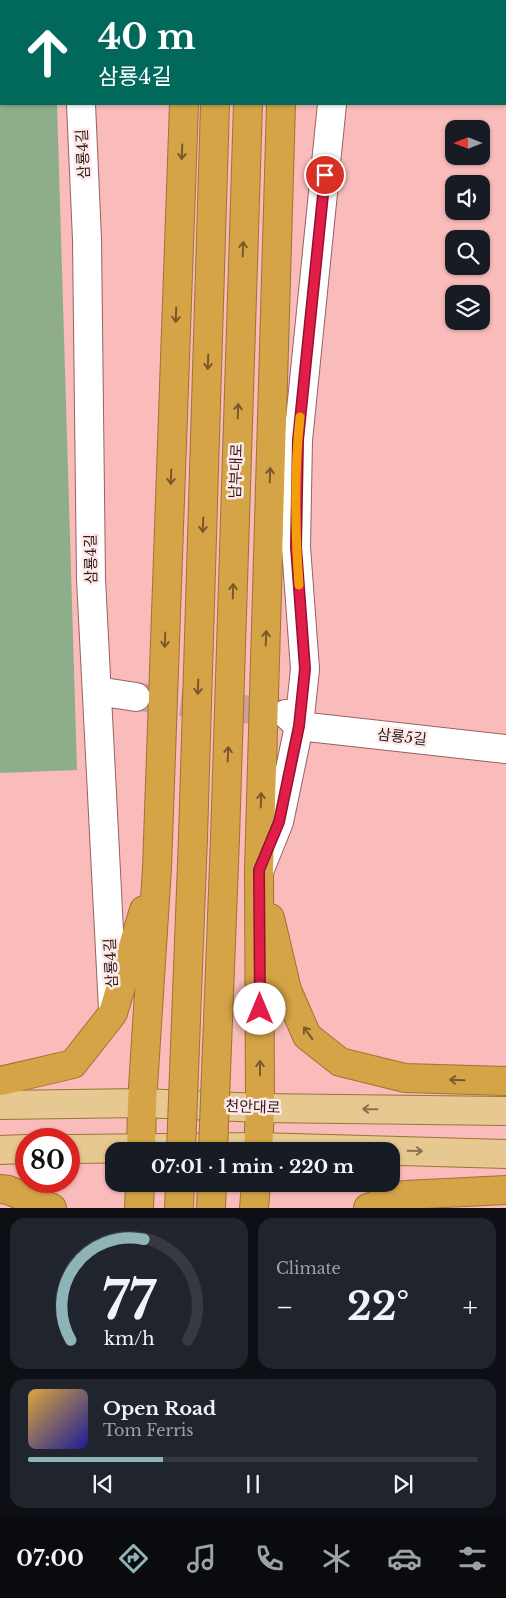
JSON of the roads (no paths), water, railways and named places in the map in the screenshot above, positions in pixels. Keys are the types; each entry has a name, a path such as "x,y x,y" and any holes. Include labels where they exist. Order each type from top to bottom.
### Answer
{"highway":[{"path":"141,1142 157,868 184,105"},
{"path":"181,1142 193,837 215,105"},
{"name":"남부대로","path":"214,1142 248,105"},
{"path":"258,1142 260,1108 259,870 281,105"},
{"path":"0,1081 73,1064 114,1013 157,868"},
{"path":"259,870 287,990 307,1036 340,1062 405,1078 506,1081"},
{"path":"0,1189 8,1190 52,1208"},
{"path":"368,1208 405,1195 506,1190"},
{"path":"139,1208 140,1192"},
{"path":"179,1208 180,1192"},
{"path":"211,1208 212,1192"},
{"path":"254,1208 255,1192"}],"main road":[{"name":"천안대로","path":"0,1105 142,1103 260,1108 506,1111"},
{"path":"80,1149 105,1149"},
{"path":"0,1150 15,1150"},
{"path":"400,1152 506,1154"}],"lane":[{"name":"삼룡4길","path":"81,105 88,239 91,579 114,1013"},
{"path":"259,870 279,822 292,720 305,669 296,547 298,440 332,105"},
{"path":"97,691 136,697"},
{"name":"삼룡5길","path":"292,720 506,748"}],"tunnel":[{"path":"139,697 286,714"}]}
